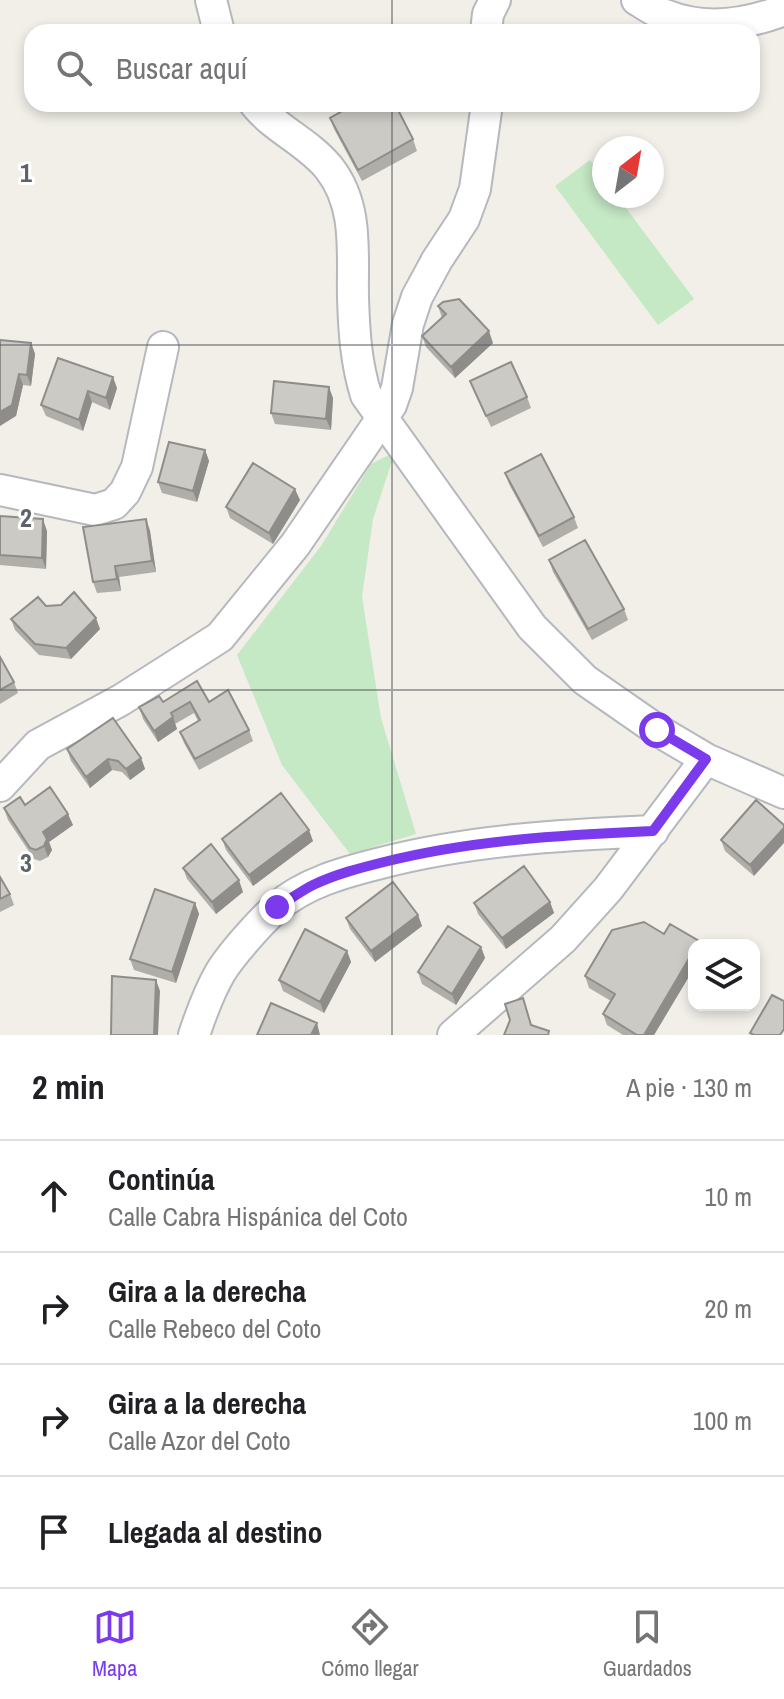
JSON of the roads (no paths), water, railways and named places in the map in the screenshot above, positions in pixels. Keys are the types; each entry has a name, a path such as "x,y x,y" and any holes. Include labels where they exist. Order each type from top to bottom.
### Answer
{"street":[{"path":"211,0 217,24"},
{"path":"487,24 495,0"},
{"path":"637,0 663,15 692,24"},
{"path":"731,24 760,19 784,10"},
{"path":"263,112 329,168 348,202 354,242 353,298 359,372 366,395 532,627 585,680 657,730 706,759 784,793"},
{"path":"0,786 38,745 121,700 220,637 295,545 391,405 408,324 417,297 464,219 475,189 486,112"},
{"path":"0,490 95,510 114,504 125,492 137,467 163,347"},
{"path":"453,1035 563,939 608,889 706,759"},
{"path":"194,1035 221,972 277,907 311,886 345,872 469,845 567,835 653,831"}]}
